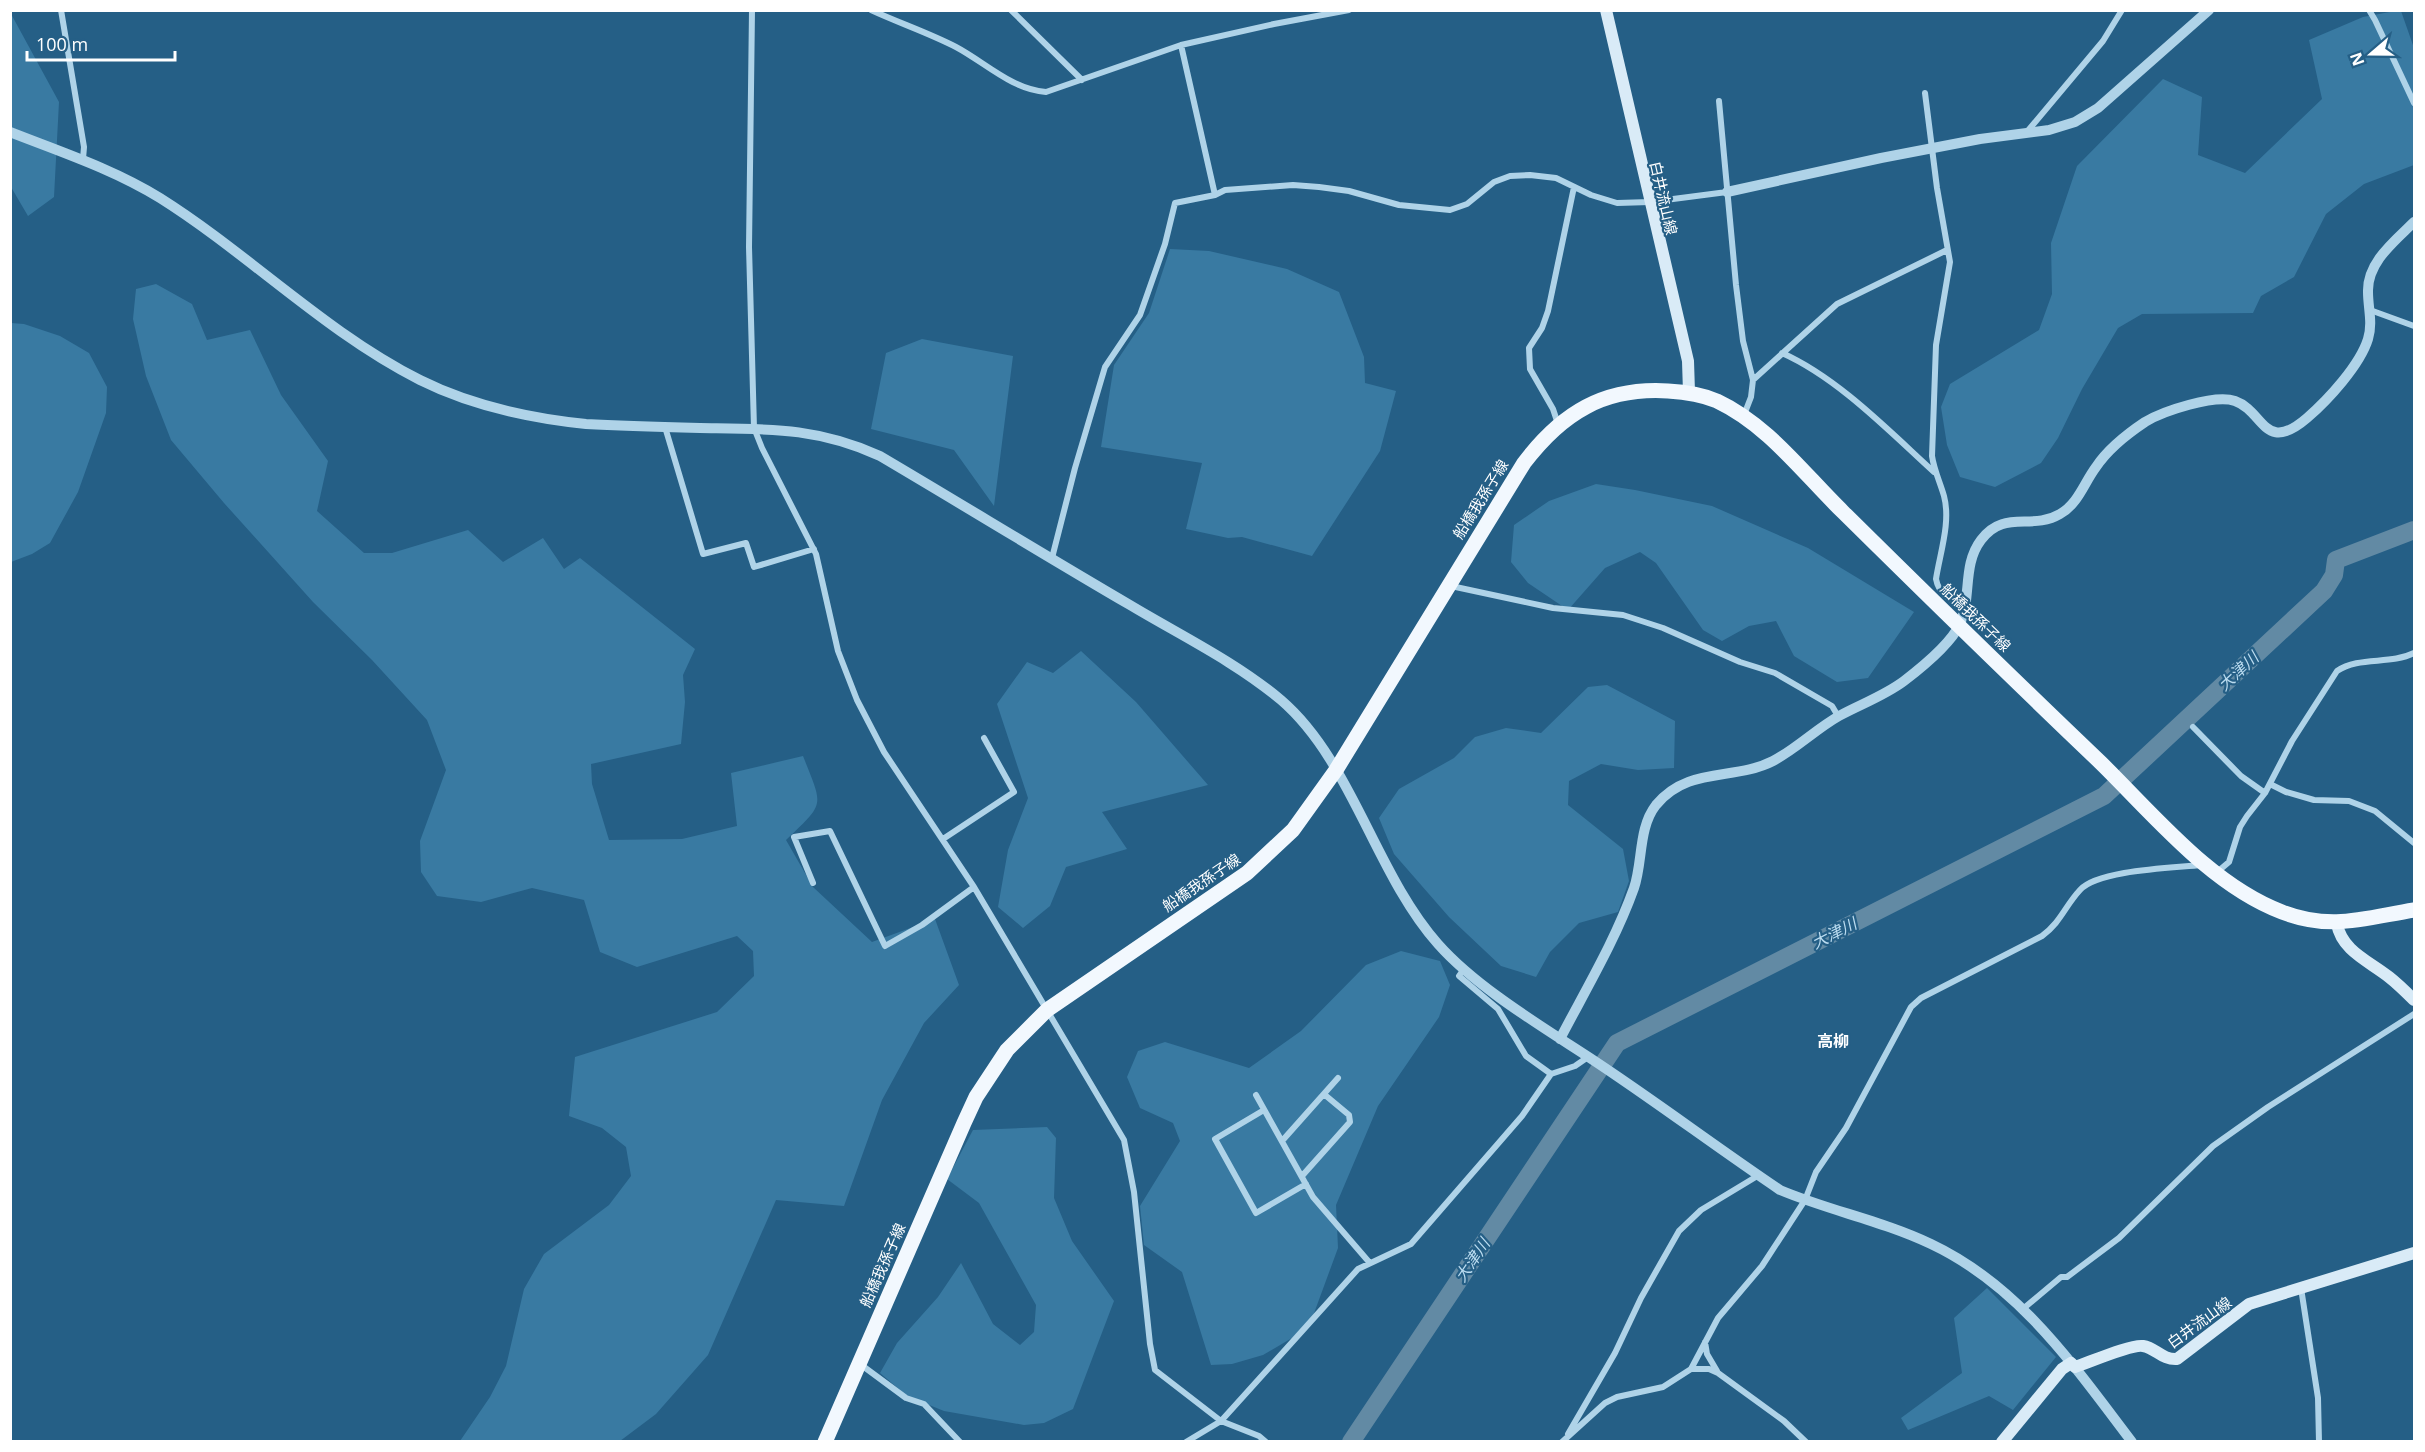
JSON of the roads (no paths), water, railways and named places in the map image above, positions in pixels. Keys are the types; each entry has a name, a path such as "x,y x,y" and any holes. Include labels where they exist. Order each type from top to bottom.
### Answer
{"main road":[{"name":"白井流山線","path":"1606,10 1688,361 1689,392"},
{"name":"船橋我孫子線","path":"825,1442 976,1097 1007,1050 1047,1010 1247,873 1293,830 1336,770 1524,463 1558,424 1580,410 1612,395 1636,391 1689,392 1715,400 1744,416 1780,446 1959,627 2210,869 2253,899 2283,913 2317,922 2337,924 2415,910"},
{"path":"2337,924 2339,934 2348,946 2390,977 2415,1000"},
{"name":"白井流山線","path":"2002,1442 2062,1369 2071,1363 2075,1367 2133,1347 2143,1346 2168,1360 2177,1359 2249,1304 2415,1253"}],"street":[{"path":"61,10 84,147 84,159"},
{"path":"752,10 749,247 754,428 814,549 838,651 857,700 895,771 974,887 1124,1140 1134,1192 1148,1332 1155,1370 1221,1421 1259,1436 1266,1442"},
{"path":"871,10 956,47 1031,91 1046,92 1181,45 1349,10"},
{"path":"1011,10 1082,80"},
{"path":"2026,134 2103,41 2122,10"},
{"path":"1052,558 1075,468 1105,367 1140,315 1165,244 1174,203 1215,195 1225,190 1248,187 1319,186 1349,191 1399,205 1450,210 1467,204 1494,182 1510,177 1530,175 1556,178 1606,201 1617,203 1650,202 1726,192 1932,148 2049,130 2085,118 2132,80 2210,10"},
{"path":"2368,10 2376,20 2415,103"},
{"path":"1181,45 1215,195"},
{"path":"1925,93 1950,262 1936,345 1932,456 1935,473 1944,497 1946,515 1936,579 1937,587 1944,596 1964,607"},
{"path":"1719,101 1726,192 1743,341 1753,380 1751,397 1744,416"},
{"path":"10,132 84,159 158,197 349,336 385,361 421,380 470,401 506,412 585,424 792,430 828,436 855,444 880,456 1225,660 1281,700 1310,732 1336,770 1399,889 1436,942 1464,969 1560,1039 1780,1190 1900,1231 1932,1244 1974,1268 2024,1308 2073,1365 2132,1442"},
{"path":"1558,424 1553,409 1530,369 1529,348 1542,328 1548,311 1574,187"},
{"path":"1560,1039 1618,928 1635,884 1646,824 1658,802 1688,782 1709,775 1759,767 1772,762 1838,716 1883,695 1905,680 1959,627 1970,562 1979,543 1988,532 1995,526 2008,521 2034,522 2059,514 2078,497 2108,452 2146,422 2175,408 2226,400 2236,401 2244,406 2270,430 2288,430 2307,418 2349,373 2360,355 2368,340 2370,310 2368,283 2373,267 2391,245 2415,222"},
{"path":"1753,380 1837,304 1947,250"},
{"path":"2370,310 2415,326"},
{"path":"1782,353 1796,359 1838,388 1935,473"},
{"path":"664,427 703,554 746,543 754,567 814,549"},
{"path":"1448,586 1553,608 1623,615 1663,628 1740,662 1775,673 1832,706 1838,716"},
{"path":"1564,1439 1605,1403 1617,1397 1663,1388 1691,1369 1718,1318 1762,1266 1805,1200 1816,1172 1846,1128 1904,1017 1921,998 2042,936 2053,928 2080,889 2090,882 2113,875 2210,869 2229,862 2240,827 2265,793 2292,741 2337,671 2347,664 2401,659 2415,653"},
{"path":"2193,727 2241,776 2265,793"},
{"path":"943,839 1014,792 984,738"},
{"path":"2270,784 2286,792 2314,800 2349,801 2375,811 2415,843"},
{"path":"813,883 795,837 830,831 885,946 922,925 974,887"},
{"path":"1464,969 1459,976 1498,1009 1526,1056 1551,1074"},
{"path":"2024,1308 2061,1277 2067,1277 2119,1238 2213,1146 2268,1107 2415,1014"},
{"path":"1186,1442 1221,1421 1358,1269 1411,1244 1522,1116 1551,1074 1590,1058"},
{"path":"1282,1141 1338,1078"},
{"path":"1256,1095 1306,1184 1369,1262"},
{"path":"1302,1176 1350,1122 1349,1114 1325,1095"},
{"path":"1264,1110 1215,1139 1256,1213 1306,1184"},
{"path":"1564,1439 1615,1353 1641,1298 1679,1231 1701,1209 1759,1176"},
{"path":"2301,1288 2318,1398 2319,1442"},
{"path":"1705,1342 1707,1354 1718,1373"},
{"path":"860,1363 906,1398 924,1404 960,1442"},
{"path":"1691,1369 1709,1369 1718,1373 1784,1421 1806,1442"}],"waterway":[{"name":"大津川","path":"1351,1442 1617,1043 2104,796 2324,591 2334,575 2336,560 2414,530"}],"district":[{"name":"高柳","path":"1833,1041"}]}
